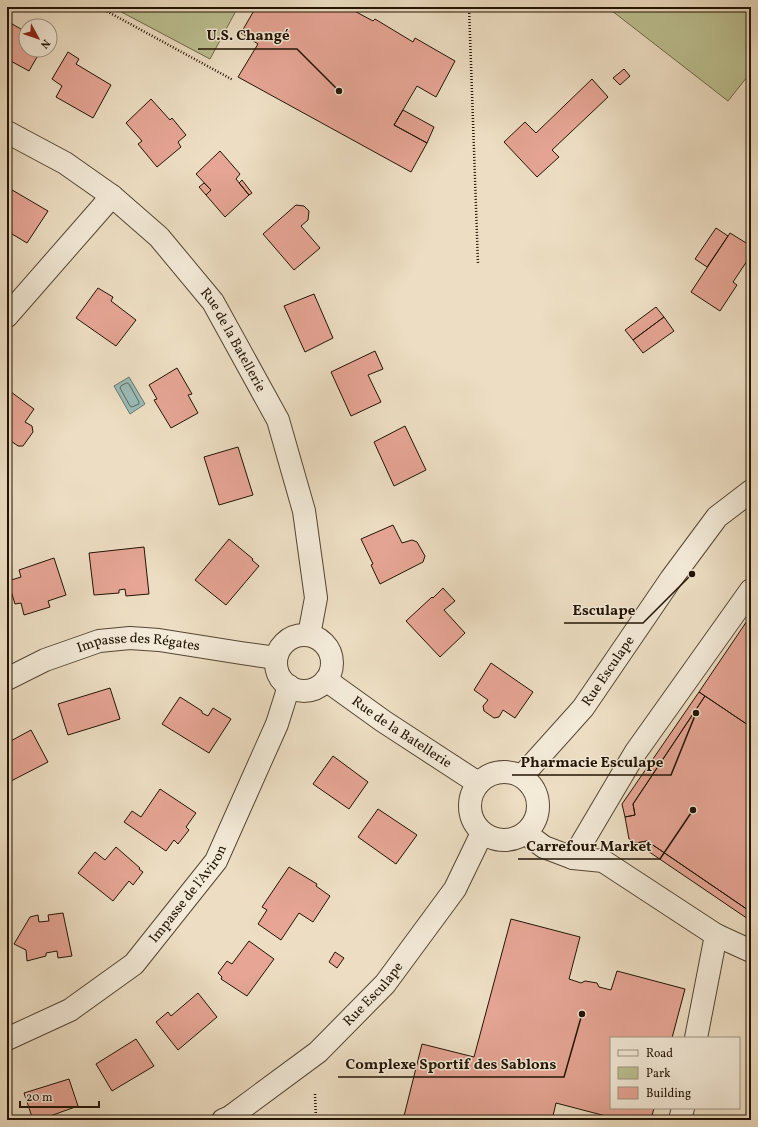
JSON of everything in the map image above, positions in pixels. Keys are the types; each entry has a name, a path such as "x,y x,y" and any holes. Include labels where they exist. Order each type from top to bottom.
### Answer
{"street":[{"name":"Rue de la Batellerie","path":"7,132 65,163 112,196 159,238 213,302 278,420 304,511 316,598 309,635"},
{"path":"7,316 112,196"},
{"name":"Rue Esculape","path":"522,776 582,708 671,579 717,517 751,491"},
{"path":"573,858 635,753 751,590"},
{"path":"300,635 309,635 318,639 325,645 330,653 332,662 330,671 326,680 320,686 313,689 296,690 282,681 278,674 276,658 279,649 285,642 300,635"},
{"name":"Impasse des Régates","path":"7,679 45,660 92,643 130,638 159,640 276,658"},
{"name":"Rue de la Batellerie","path":"326,680 383,721 478,783"},
{"name":"Impasse de l'Aviron","path":"8,1036 70,1010 134,964 216,861 277,724 289,686"},
{"path":"498,772 510,772 522,776 530,783 536,792 539,803 538,815 533,825 525,833 515,839 503,841 482,833 474,824 470,814 472,792 478,783 487,775 498,772"},
{"name":"Rue Esculape","path":"223,1120 230,1117 318,1052 385,984 455,890 482,833"},
{"path":"525,833 544,847 573,858 603,861 716,935 751,951"},
{"path":"696,1037 716,935"},
{"path":"680,1120 683,1109"}],"path":[{"path":"99,7 233,80"},
{"path":"469,7 478,264"},
{"path":"315,1094 316,1120"}],"green space":[{"path":"112,7 238,7 210,59"},
{"path":"607,7 751,7 751,72 728,101"}],"water":[{"path":"129,377 145,404 130,414 114,386"}],"building":[{"path":"256,7 347,7 373,21 375,19 413,42 415,38 455,61 436,97 417,86 394,125 427,143 411,172 238,77 258,44 241,33"},
{"path":"7,21 18,27 18,58 36,58 29,71 7,59"},
{"path":"68,52 79,59 76,64 111,85 93,118 56,97 62,86 52,79"},
{"path":"624,69 630,76 620,85 613,78"},
{"path":"592,79 608,97 552,150 559,157 537,177 504,142 525,122 536,133"},
{"path":"151,99 170,120 172,118 186,135 178,142 181,147 157,167 138,144 142,141 126,123"},
{"path":"403,110 434,127 427,143 394,125"},
{"path":"220,151 240,174 236,179 249,195 225,217 206,195 211,190 196,174"},
{"path":"242,180 252,193 249,195 239,183"},
{"path":"204,183 211,190 206,195 199,187"},
{"path":"7,187 48,211 27,243 7,231"},
{"path":"296,205 304,206 309,211 308,220 301,226 320,248 294,270 263,234"},
{"path":"716,228 728,236 707,267 695,259"},
{"path":"730,233 751,246 751,255 733,282 737,285 720,311 691,292"},
{"path":"98,288 113,297 111,301 136,320 116,346 76,318"},
{"path":"314,294 333,338 305,352 284,306"},
{"path":"656,307 664,317 633,340 625,330"},
{"path":"664,317 674,331 643,353 633,340"},
{"path":"375,351 383,369 368,375 381,402 351,416 331,372"},
{"path":"177,368 192,394 188,395 198,413 171,428 154,400 157,399 149,385"},
{"path":"7,389 34,409 25,422 32,426 33,432 23,446 18,446 7,440"},
{"path":"405,426 426,470 394,486 374,442"},
{"path":"238,447 253,495 219,505 204,457"},
{"path":"393,525 402,543 412,540 417,542 425,556 423,562 380,584 371,565 373,564 361,539"},
{"path":"229,539 259,566 226,605 195,580"},
{"path":"144,547 149,594 126,596 125,589 119,590 119,593 94,595 89,553"},
{"path":"54,558 66,595 48,601 50,607 24,615 21,603 15,604 8,581 21,577 19,570"},
{"path":"443,588 455,601 444,610 465,633 440,657 406,621"},
{"path":"751,615 751,727 699,692"},
{"path":"491,663 533,692 515,718 503,710 499,717 494,718 484,711 483,706 488,700 474,690"},
{"path":"110,688 120,719 68,735 58,704"},
{"path":"699,692 705,696 633,804 635,815 625,817 622,804"},
{"path":"705,696 751,727 751,912 647,841 636,843 629,839 625,817 635,815 633,804"},
{"path":"180,697 208,716 213,708 231,719 209,753 162,724"},
{"path":"31,730 48,762 11,781 7,772 7,743"},
{"path":"333,756 368,782 349,809 313,784"},
{"path":"160,789 196,813 186,827 189,830 178,844 174,840 166,851 124,822 132,811 141,817"},
{"path":"378,809 417,835 396,864 358,837"},
{"path":"647,841 751,912 751,921 636,843"},
{"path":"116,847 143,872 133,885 129,881 113,901 78,873 95,852 105,860"},
{"path":"289,867 317,884 316,886 330,896 313,922 299,913 281,940 258,924 267,910 262,907"},
{"path":"63,913 72,956 58,958 57,951 46,953 46,956 27,961 26,950 14,944 30,917 38,915 39,922 49,921 48,915"},
{"path":"511,919 580,937 569,979 581,983 585,981 597,983 599,987 611,990 617,971 685,989 672,1037 610,1037 610,1109 654,1109 651,1120 621,1120 556,1103 552,1120 403,1120 422,1044 474,1057"},
{"path":"249,941 274,959 247,996 221,979 222,977 218,973 227,961 232,964"},
{"path":"335,952 344,958 337,968 329,962"},
{"path":"198,993 217,1017 178,1050 156,1022 168,1012 171,1016"},
{"path":"136,1039 154,1066 112,1091 96,1064"},
{"path":"69,1079 78,1106 39,1120 33,1120 24,1093"}],"place":[{"name":"U.S. Changé","path":"339,91"},
{"name":"Esculape","path":"692,574"},
{"name":"Pharmacie Esculape","path":"696,713"},
{"name":"Carrefour Market","path":"693,810"},
{"name":"Complexe Sportif des Sablons","path":"582,1014"}]}
